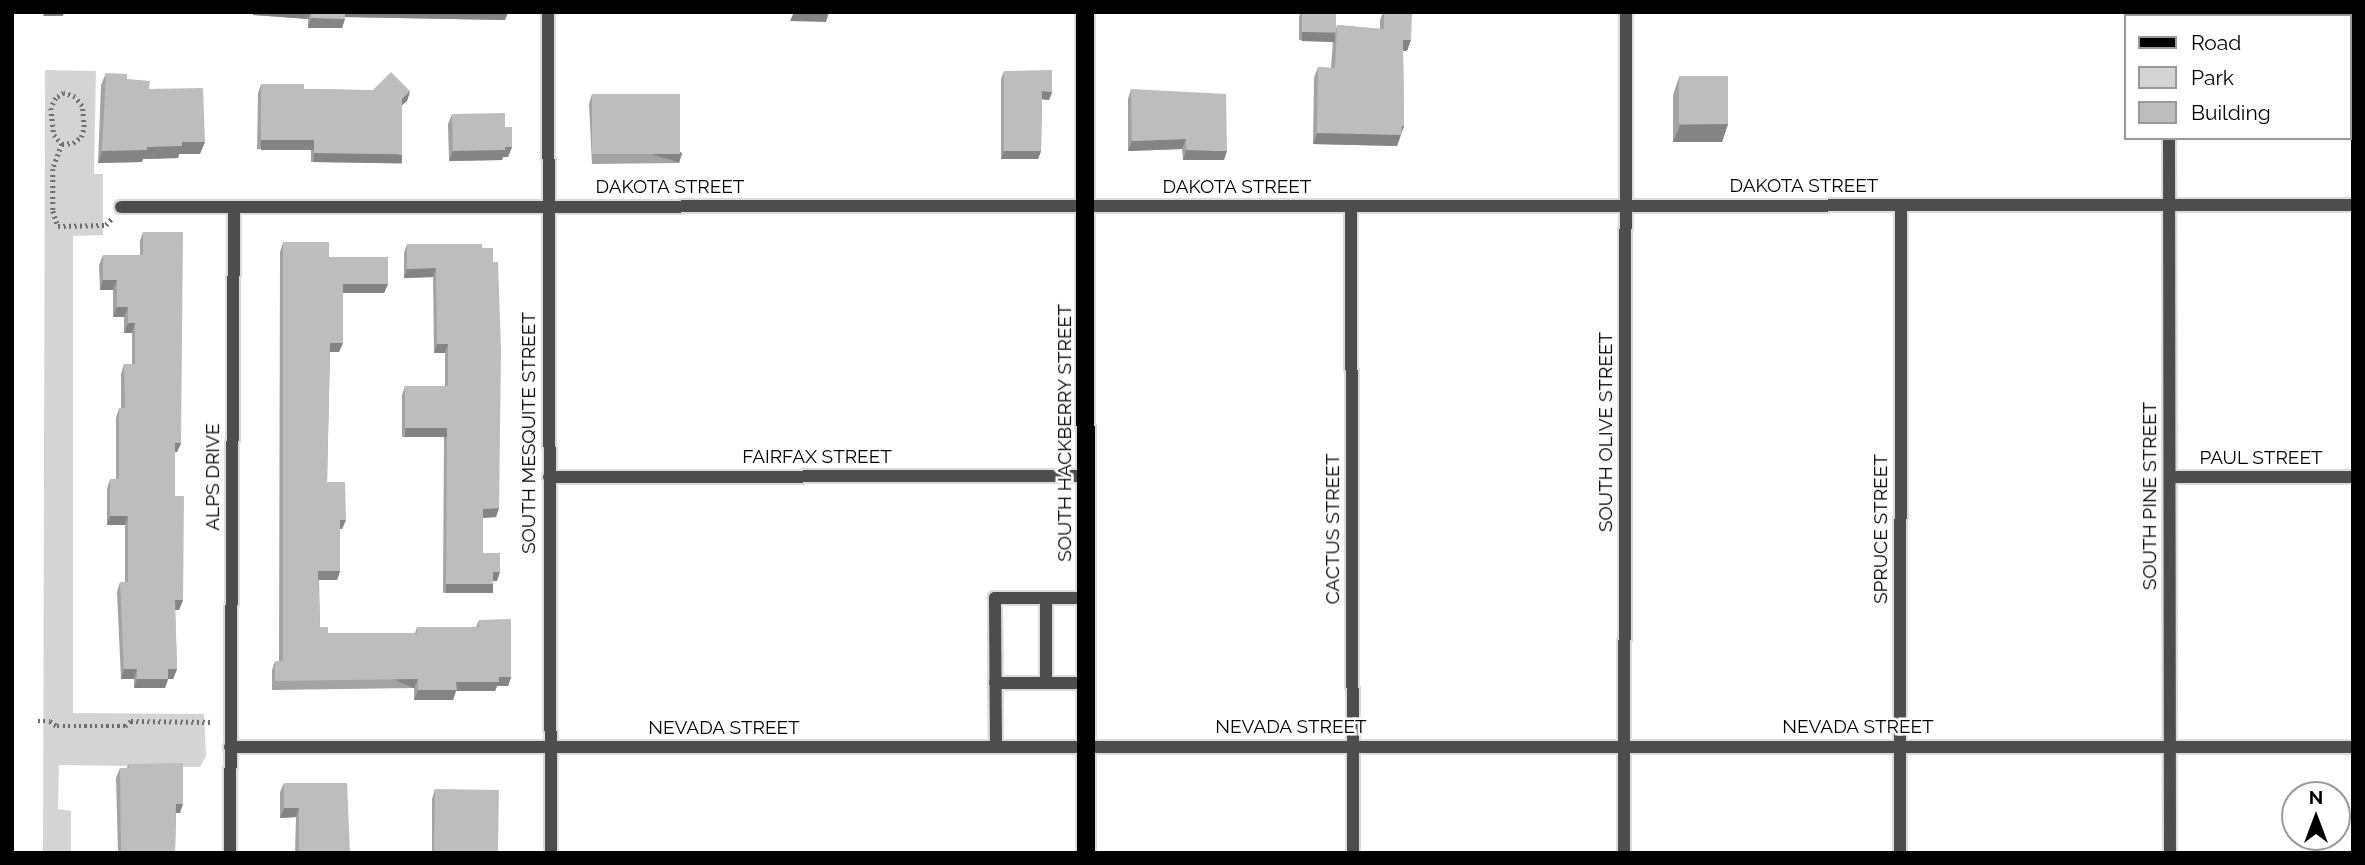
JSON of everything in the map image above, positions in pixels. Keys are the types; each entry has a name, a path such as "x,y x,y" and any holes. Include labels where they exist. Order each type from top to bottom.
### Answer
{"main road":[{"name":"SOUTH HACKBERRY STREET","path":"1085,12 1086,853"}],"street":[{"name":"SOUTH MESQUITE STREET","path":"548,12 551,853"},
{"name":"SOUTH OLIVE STREET","path":"1624,853 1626,12"},
{"name":"SOUTH PINE STREET","path":"2169,140 2170,853"},
{"name":"SPRUCE STREET","path":"1900,853 1901,205"},
{"name":"DAKOTA STREET","path":"121,207 2353,205"},
{"name":"CACTUS STREET","path":"1351,206 1353,853"},
{"name":"ALPS DRIVE","path":"230,853 234,207"},
{"name":"FAIRFAX STREET","path":"549,477 1086,476"},
{"name":"PAUL STREET","path":"2170,477 2353,477"},
{"path":"996,747 995,598 1086,598"},
{"path":"1046,598 1046,683"},
{"path":"995,683 1086,683"},
{"name":"NEVADA STREET","path":"230,747 2353,747"}],"path":[{"path":"64,93 75,97 82,106 85,127 81,137 73,143 62,144 54,135 51,108 56,98 64,93"},
{"path":"62,144 53,169 53,211 58,226 106,225 121,207"},
{"path":"38,721 50,721 57,726 125,726 131,721 230,722"}],"green space":[{"path":"45,70 96,71 94,174 103,174 103,235 73,236 73,713 204,714 206,756 200,767 59,765 58,809 71,811 71,853 43,853"}],"building":[{"path":"311,12 345,12 345,19 311,18"},
{"path":"1302,12 1336,12 1336,32 1302,32"},
{"path":"1384,12 1412,12 1411,40 1403,40 1404,126 1401,135 1317,133 1318,67 1335,68 1337,25 1384,29"},
{"path":"1052,70 1052,92 1042,91 1041,151 1004,151 1004,71"},
{"path":"391,72 410,91 402,99 402,154 314,153 314,140 261,140 261,84 304,84 304,89 373,90"},
{"path":"106,73 127,74 127,79 150,81 149,89 203,88 205,142 182,142 182,146 147,147 147,150 102,151"},
{"path":"1679,76 1728,76 1728,124 1679,124"},
{"path":"1131,89 1226,94 1227,151 1186,150 1186,139 1132,141"},
{"path":"592,94 680,94 680,154 592,154"},
{"path":"505,113 505,127 512,127 512,147 505,147 505,150 453,151 452,114"},
{"path":"143,232 183,232 181,443 175,443 175,496 184,496 183,600 175,600 177,669 168,669 168,679 137,679 137,669 124,669 120,582 128,582 128,516 110,516 110,479 119,479 119,408 125,408 124,364 135,364 135,323 128,323 128,307 117,307 117,280 103,280 103,255 143,255"},
{"path":"283,242 329,242 329,257 388,257 388,284 343,284 343,343 330,343 327,482 345,482 346,520 340,520 340,571 318,571 320,627 328,627 328,633 417,633 417,627 479,627 479,620 511,619 511,677 499,677 499,682 456,682 457,690 418,690 418,679 275,681 275,661 283,661"},
{"path":"407,244 482,244 482,248 493,248 493,262 498,262 501,350 499,508 483,509 483,553 500,553 500,572 493,572 493,584 446,584 447,428 405,428 405,386 448,386 448,344 437,344 436,268 407,269"},
{"path":"183,763 183,804 176,804 175,853 121,853 120,768 129,768 128,764"},
{"path":"284,783 347,783 350,853 299,853 299,808 284,808"},
{"path":"435,789 499,790 498,853 434,853"}]}
